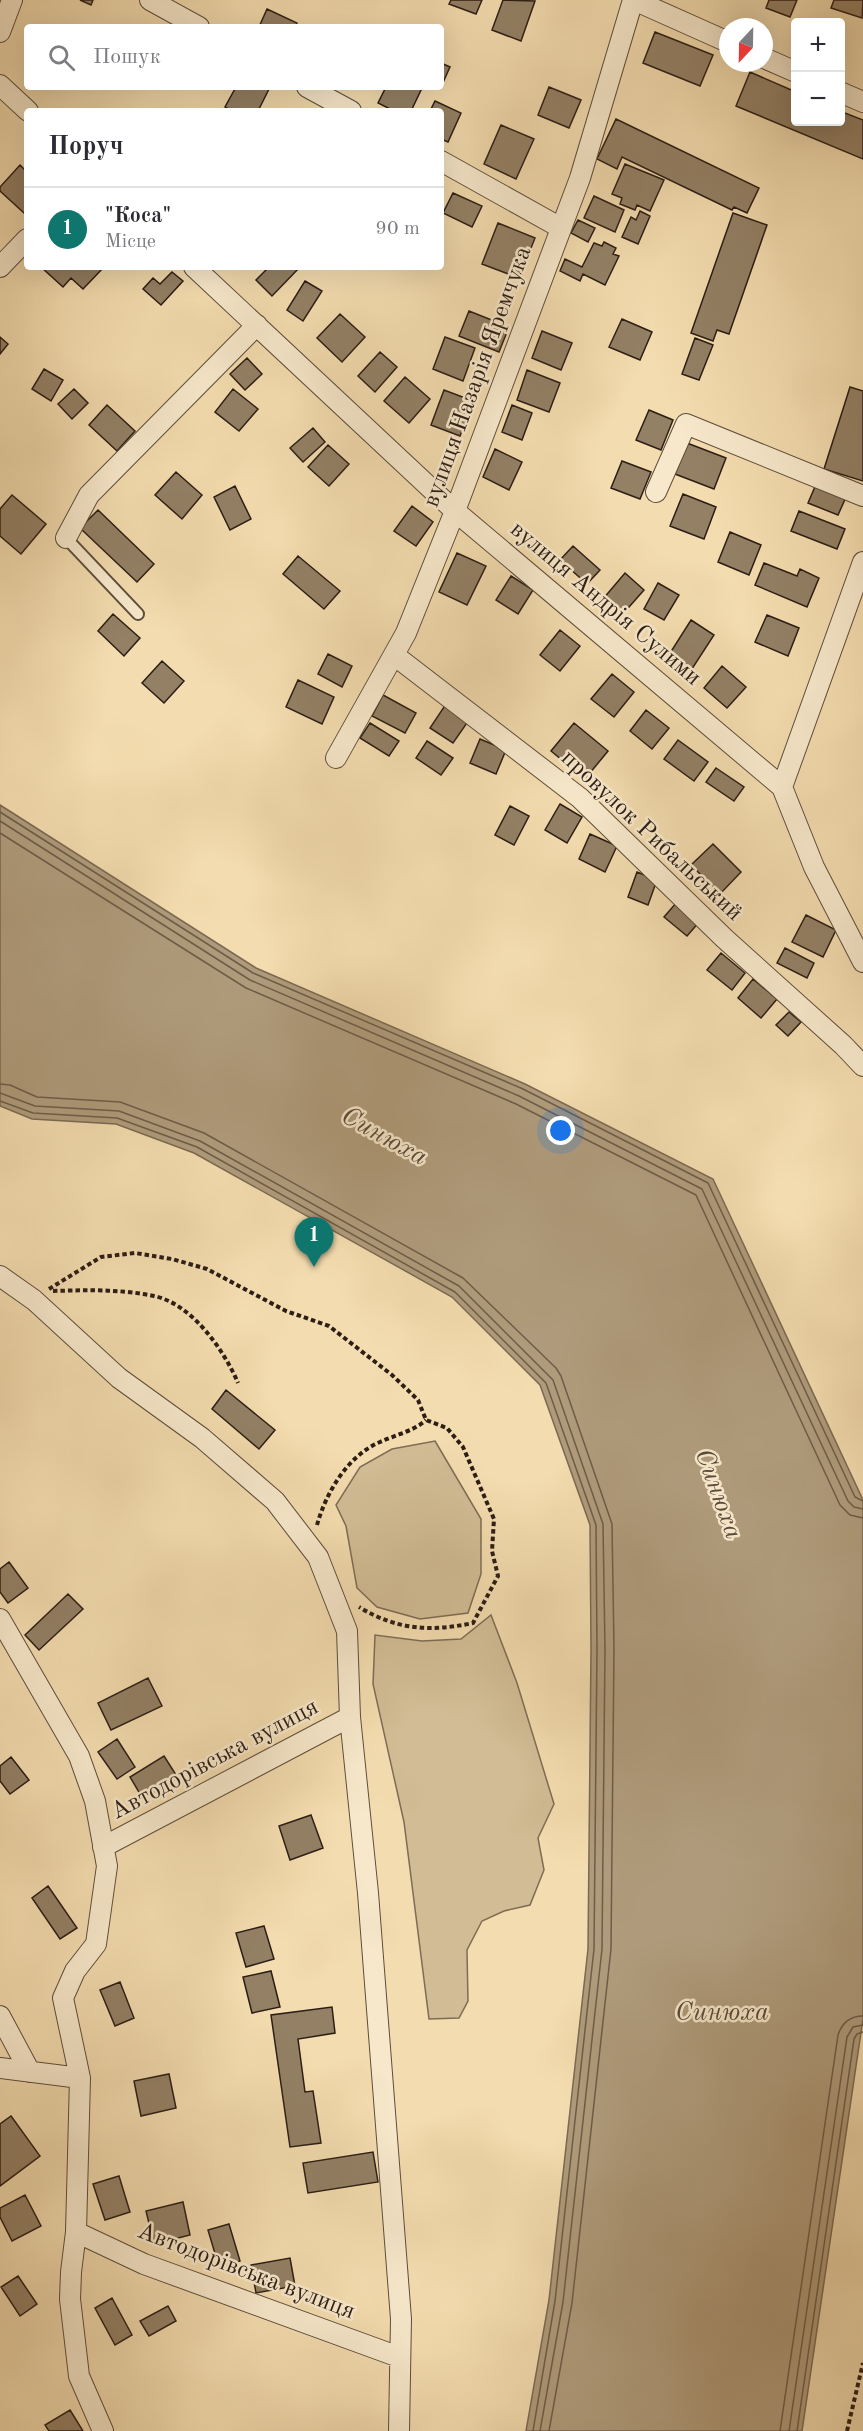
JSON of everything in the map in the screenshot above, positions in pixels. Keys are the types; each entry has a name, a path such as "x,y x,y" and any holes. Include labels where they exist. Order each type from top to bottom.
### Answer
{"street":[{"path":"0,32 12,0"},
{"path":"150,0 194,24"},
{"path":"634,0 719,38"},
{"name":"вулиця Назарія Яремчука","path":"336,758 406,633 455,511 580,178 634,0"},
{"path":"773,62 791,70"},
{"path":"0,85 25,108"},
{"path":"312,90 346,108"},
{"path":"845,94 863,102"},
{"path":"444,163 561,228"},
{"path":"0,267 24,242"},
{"name":"вулиця Андрія Сулими","path":"197,270 455,511 782,787 814,867 863,962"},
{"path":"66,538 89,495 256,325"},
{"path":"656,492 686,424 863,496"},
{"path":"782,787 863,562"},
{"name":"провулок Рибальський","path":"394,655 580,798 724,938 843,1045 863,1066"},
{"path":"0,1276 34,1300 119,1378 202,1438 275,1501 318,1557 347,1631 350,1717 368,1893 401,2319 399,2431"},
{"name":"Автодорівська вулиця","path":"0,1619 79,1756 95,1801 107,1866 96,1944 75,1971 63,1998 80,2078 76,2232 70,2299 79,2376 103,2431"},
{"name":"Автодорівська вулиця","path":"103,1847 350,1717"},
{"path":"0,2016 30,2072"},
{"path":"0,2068 80,2078"},
{"name":"Автодорівська вулиця","path":"76,2232 144,2264 399,2357"}],"lane":[{"path":"66,538 138,614"}],"path":[{"path":"238,1383 232,1368 208,1331 174,1304 156,1296 115,1291 46,1291 101,1257 135,1253 172,1259 207,1269 286,1311 328,1326 392,1375 418,1400 426,1420 447,1428 464,1447 494,1520 492,1551 498,1576 473,1623 450,1628 415,1629 375,1617 332,1591"},
{"path":"313,1550 318,1523 330,1489 347,1466 376,1443 420,1426 426,1420"},
{"path":"847,2431 863,2363"}],"shaded area":[{"path":"435,1441 481,1519 481,1574 468,1613 420,1619 377,1607 357,1588 346,1526 336,1505 360,1467 392,1449"},
{"path":"491,1615 517,1683 554,1804 538,1838 544,1870 530,1905 504,1911 482,1921 467,1950 468,2001 459,2018 429,2019 404,1822 373,1684 375,1635 422,1641 461,1639"}],"water":[{"name":"Синюха","path":"0,805 256,968 525,1084 713,1179 863,1500 863,2019 802,2431 526,2431 549,2300 588,1949 590,1525 540,1385 452,1297 194,1153 116,1124 32,1119 0,1106"}],"building":[{"path":"80,0 93,0 91,5"},
{"path":"451,0 482,0 476,14 449,4"},
{"path":"503,0 535,1 521,41 492,30"},
{"path":"769,0 797,0 790,17 766,8"},
{"path":"834,0 863,0 862,18 831,8"},
{"path":"267,9 297,23 296,24 260,24"},
{"path":"655,32 713,55 700,86 643,63"},
{"path":"444,64 450,67 444,80"},
{"path":"750,72 791,90 791,126 845,126 845,113 863,120 863,159 736,106"},
{"path":"549,87 581,100 569,128 538,115"},
{"path":"234,90 268,90 260,108 225,107"},
{"path":"384,90 421,90 412,108 388,108 378,103"},
{"path":"435,101 461,113 448,142 444,140 444,108 432,108"},
{"path":"616,119 759,188 747,213 734,207 732,210 622,157 617,169 597,159"},
{"path":"501,125 534,139 516,179 484,164"},
{"path":"625,164 664,180 650,211 637,205 635,210 620,204 622,198 612,194"},
{"path":"20,165 24,169 24,213 0,191 0,187"},
{"path":"453,193 482,206 472,227 444,213"},
{"path":"594,196 624,210 615,232 584,218"},
{"path":"640,211 650,216 638,244 622,237 631,217 636,220"},
{"path":"733,213 767,225 729,334 717,330 713,341 691,333"},
{"path":"578,220 595,228 588,242 571,233"},
{"path":"498,223 535,238 519,278 482,264"},
{"path":"604,242 616,248 613,254 619,256 605,285 583,274 580,281 560,271 565,259 582,267 594,243 602,246"},
{"path":"44,270 101,270 83,289 71,278 63,287"},
{"path":"266,270 297,270 272,296 256,280"},
{"path":"172,272 183,281 161,305 143,289 153,278 160,284"},
{"path":"305,281 322,291 303,321 287,310"},
{"path":"469,311 509,327 499,352 459,336"},
{"path":"340,314 365,337 342,362 317,338"},
{"path":"622,319 652,332 640,360 609,347"},
{"path":"542,331 572,343 561,370 532,358"},
{"path":"0,337 8,344 0,354"},
{"path":"445,337 475,348 463,381 433,369"},
{"path":"695,338 713,345 699,380 682,374"},
{"path":"380,352 397,367 375,392 358,376"},
{"path":"247,358 262,374 245,390 230,374"},
{"path":"44,369 63,380 51,401 32,389"},
{"path":"527,370 560,383 549,412 517,400"},
{"path":"405,377 430,399 409,423 384,401"},
{"path":"850,387 863,391 863,481 824,469"},
{"path":"74,389 88,403 72,419 58,404"},
{"path":"233,389 258,409 239,431 215,412"},
{"path":"444,390 473,401 460,436 431,425"},
{"path":"107,405 135,431 117,451 89,425"},
{"path":"512,405 532,413 522,440 502,432"},
{"path":"649,410 673,420 661,450 636,440"},
{"path":"313,428 325,442 303,462 290,448"},
{"path":"687,443 726,458 714,489 675,474"},
{"path":"328,445 349,464 329,486 308,467"},
{"path":"495,449 522,462 509,490 483,477"},
{"path":"622,461 651,472 640,499 611,488"},
{"path":"176,472 202,495 182,519 155,495"},
{"path":"817,482 847,495 838,515 808,503"},
{"path":"235,486 251,519 230,530 214,497"},
{"path":"683,494 716,507 704,539 670,526"},
{"path":"12,495 46,524 21,554 0,536 0,509"},
{"path":"412,506 433,522 416,546 394,531"},
{"path":"98,510 154,564 137,582 80,528"},
{"path":"799,511 845,529 837,549 791,531"},
{"path":"730,532 761,545 749,575 718,562"},
{"path":"573,546 600,570 587,584 560,560"},
{"path":"457,553 486,566 467,605 439,592"},
{"path":"298,556 340,591 324,609 283,574"},
{"path":"764,563 797,576 800,569 819,578 807,607 755,585"},
{"path":"625,573 644,590 622,615 603,599"},
{"path":"511,576 533,590 518,614 496,600"},
{"path":"658,583 679,595 664,620 644,609"},
{"path":"113,614 140,638 124,656 98,631"},
{"path":"767,615 799,628 788,656 755,642"},
{"path":"691,620 714,635 688,675 665,661"},
{"path":"560,630 580,646 560,671 540,655"},
{"path":"328,654 352,666 342,687 318,674"},
{"path":"162,661 184,681 164,703 142,683"},
{"path":"722,666 746,687 727,708 704,688"},
{"path":"612,674 634,692 614,717 591,699"},
{"path":"298,680 334,697 322,724 286,707"},
{"path":"383,695 416,713 405,733 372,716"},
{"path":"446,704 469,720 453,743 430,728"},
{"path":"646,710 669,728 652,749 630,731"},
{"path":"370,723 399,741 389,756 360,738"},
{"path":"574,723 608,751 585,779 551,751"},
{"path":"480,739 506,750 496,774 470,763"},
{"path":"678,740 708,762 694,781 664,759"},
{"path":"427,741 453,758 441,775 416,758"},
{"path":"716,768 744,787 734,801 706,782"},
{"path":"560,804 582,817 567,843 545,830"},
{"path":"510,806 529,816 514,845 495,835"},
{"path":"590,834 617,846 605,872 579,859"},
{"path":"713,844 741,872 720,894 691,865"},
{"path":"637,872 657,880 648,905 628,897"},
{"path":"677,902 700,921 687,936 664,917"},
{"path":"806,915 836,930 823,957 792,942"},
{"path":"785,948 814,963 807,978 777,963"},
{"path":"721,953 745,973 732,990 707,970"},
{"path":"753,979 777,999 761,1018 738,998"},
{"path":"789,1012 801,1022 788,1036 776,1025"},
{"path":"226,1390 275,1430 259,1449 212,1409"},
{"path":"9,1562 28,1588 8,1603 0,1592 0,1569"},
{"path":"68,1594 83,1609 39,1650 25,1635"},
{"path":"148,1678 162,1706 111,1730 98,1703"},
{"path":"117,1739 135,1767 117,1779 98,1752"},
{"path":"164,1756 178,1778 143,1799 130,1777"},
{"path":"11,1757 29,1780 10,1794 0,1781 0,1766"},
{"path":"311,1815 323,1848 290,1860 279,1826"},
{"path":"48,1886 77,1928 60,1939 32,1898"},
{"path":"264,1926 274,1959 246,1967 236,1933"},
{"path":"271,1971 280,2007 252,2013 243,1977"},
{"path":"120,1982 134,2018 115,2026 100,1990"},
{"path":"332,2007 335,2033 298,2039 305,2092 313,2091 321,2143 290,2147 271,2015"},
{"path":"169,2074 176,2108 141,2116 134,2081"},
{"path":"11,2116 40,2156 0,2186 0,2124"},
{"path":"373,2152 378,2182 308,2193 303,2163"},
{"path":"119,2176 130,2212 105,2220 93,2184"},
{"path":"25,2195 41,2226 12,2241 0,2217 0,2208"},
{"path":"183,2202 190,2235 154,2244 146,2211"},
{"path":"229,2224 240,2261 219,2267 208,2230"},
{"path":"290,2258 295,2286 256,2293 251,2265"},
{"path":"18,2276 37,2304 20,2316 1,2287"},
{"path":"112,2298 132,2335 115,2345 95,2308"},
{"path":"168,2306 176,2321 149,2336 140,2321"},
{"path":"70,2410 83,2431 49,2431 45,2425"}],"place":[{"name":"\"Коса\"","path":"314,1267"}]}
